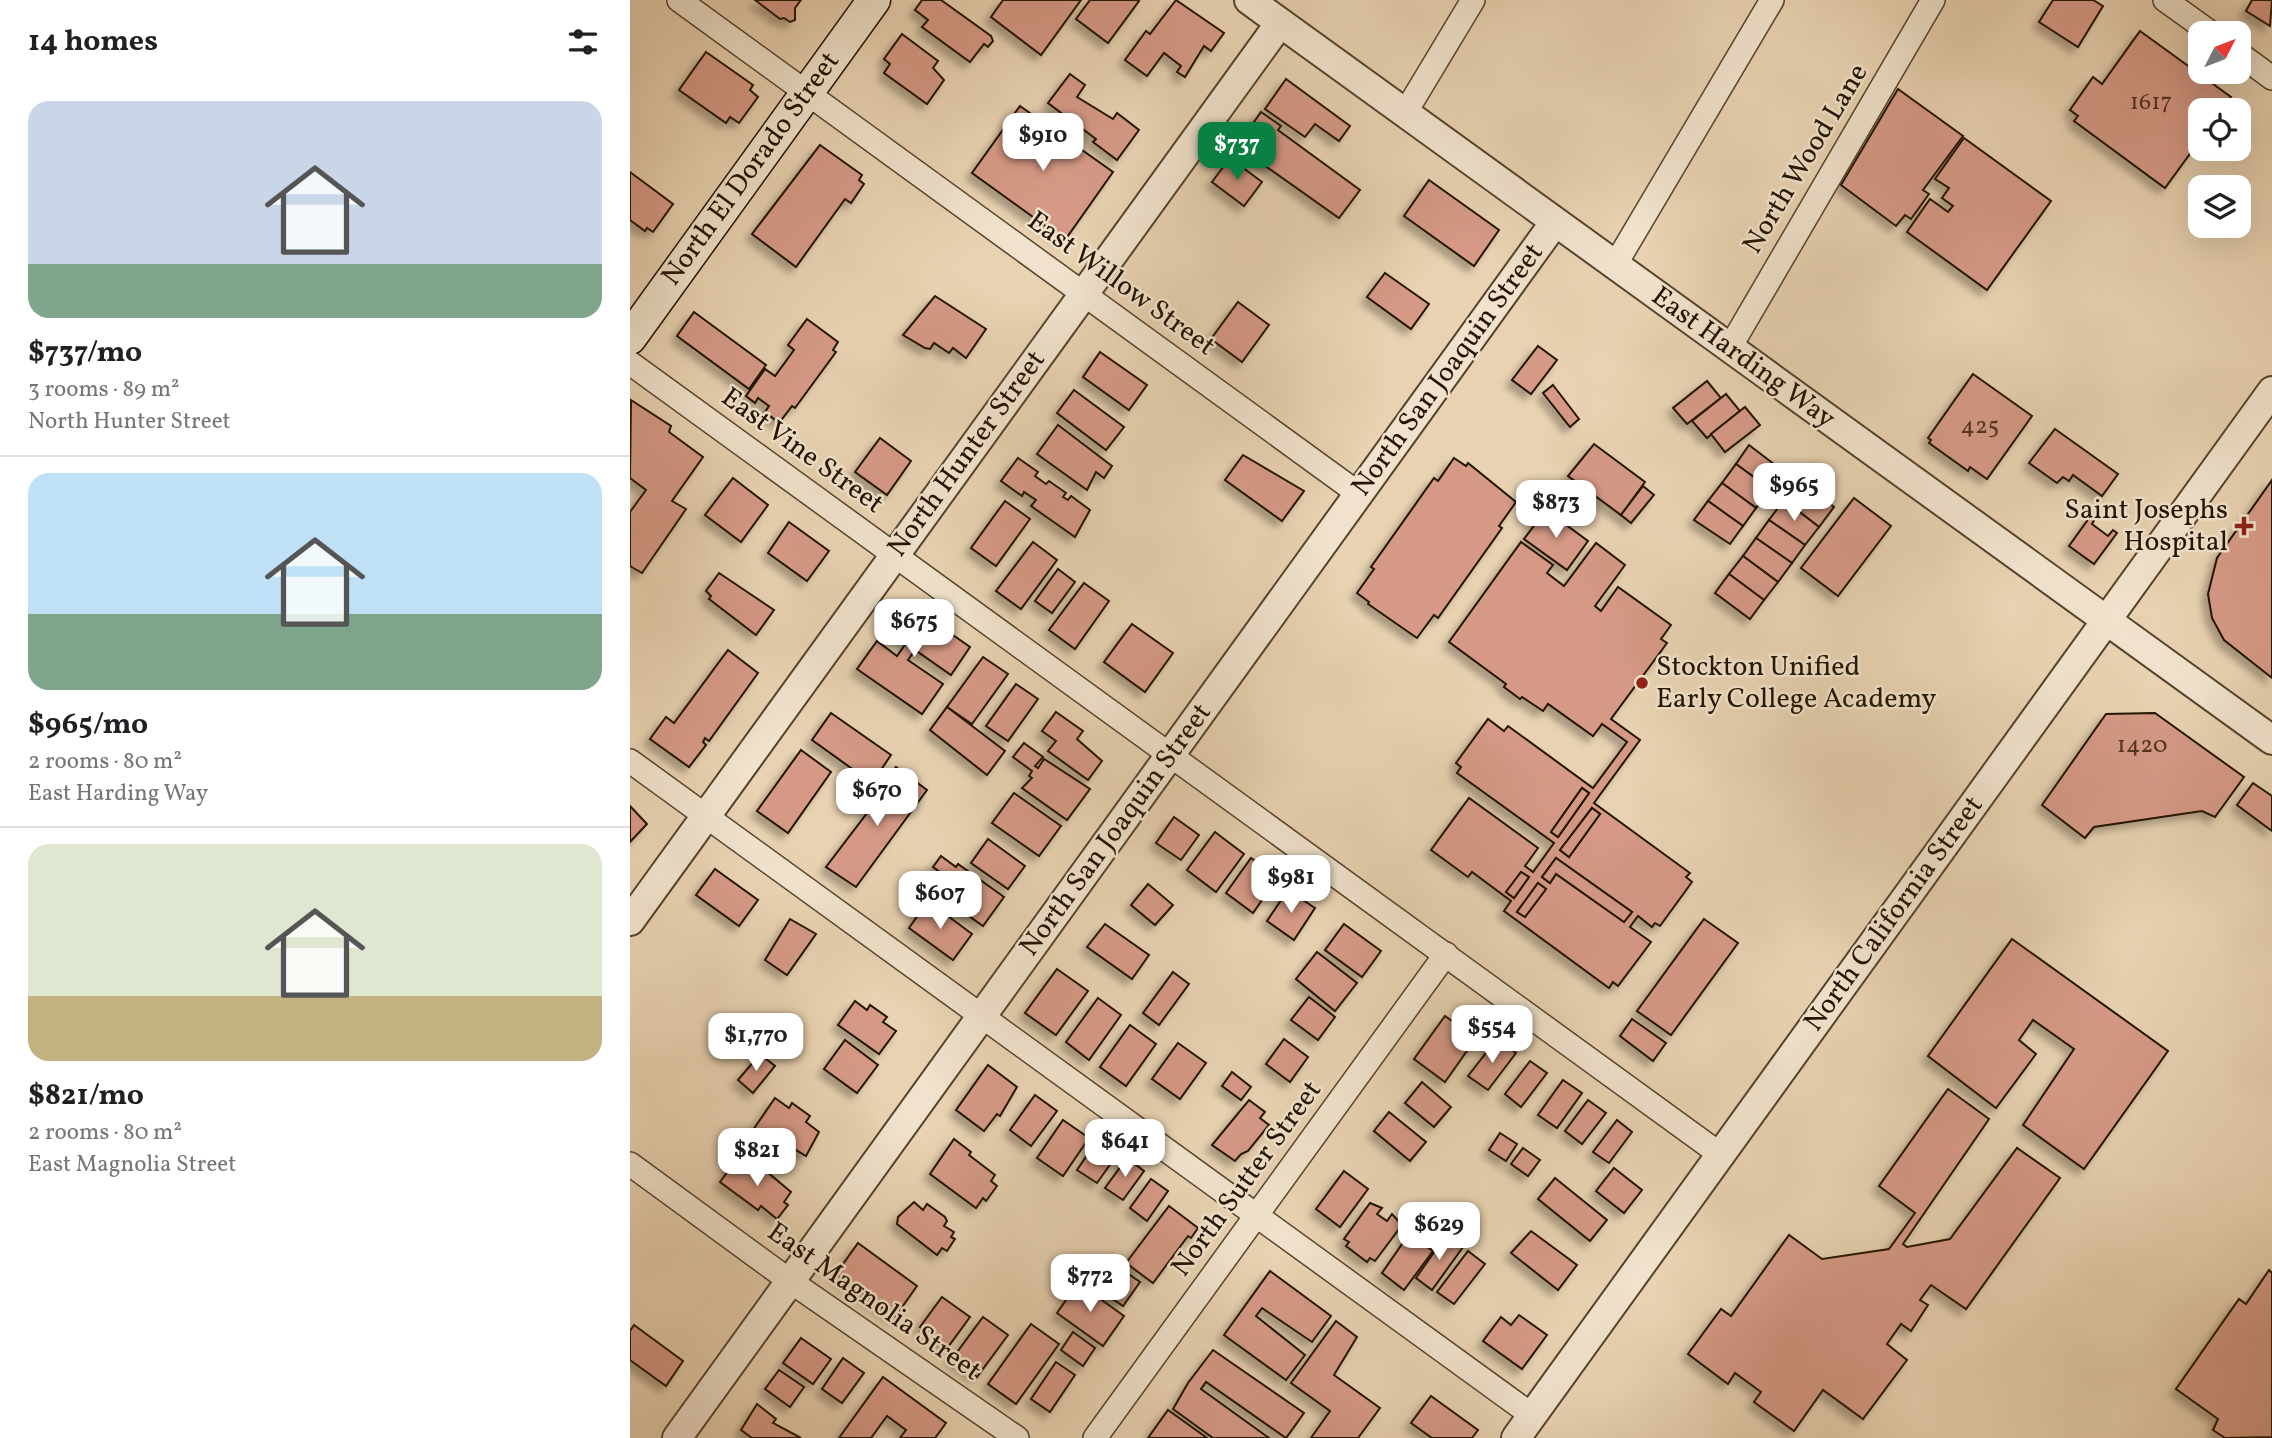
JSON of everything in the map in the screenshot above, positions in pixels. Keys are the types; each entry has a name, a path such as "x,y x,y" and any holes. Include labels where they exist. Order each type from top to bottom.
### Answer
{"main road":[{"name":"North El Dorado Street","path":"630,338 874,0"}],"street":[{"name":"East Willow Street","path":"679,0 1359,494"},
{"name":"East Harding Way","path":"1249,0 2272,740"},
{"path":"1405,113 1472,0"},
{"path":"1615,265 1772,0"},
{"name":"North Wood Lane","path":"1729,349 1933,0"},
{"path":"2165,0 2194,21"},
{"name":"North Hunter Street","path":"630,921 1280,23"},
{"path":"2251,63 2272,78"},
{"name":"North San Joaquin Street","path":"677,1438 1555,222"},
{"name":"East Vine Street","path":"630,363 1721,1155"},
{"name":"North California Street","path":"1525,1427 2272,391"},
{"path":"630,761 1257,1215 1525,1427"},
{"name":"North Sutter Street","path":"1095,1438 1446,954"},
{"name":"East Magnolia Street","path":"630,1164 790,1281 1017,1438"}],"building":[{"path":"755,0 801,0 795,8 795,20 790,22 784,18 780,19"},
{"path":"922,0 941,0 991,36 993,41 988,47 984,44 970,62 922,27 928,20 915,10"},
{"path":"1003,0 1081,0 1041,55 991,17"},
{"path":"1090,0 1139,1 1108,43 1076,19"},
{"path":"1176,0 1224,33 1211,51 1204,46 1185,77 1177,72 1181,66 1164,53 1147,76 1125,60 1146,31 1150,34"},
{"path":"2053,0 2093,0 2103,6 2078,47 2039,22"},
{"path":"2252,0 2272,0 2270,26 2246,11"},
{"path":"2140,31 2188,66 2188,84 2213,84 2231,97 2188,98 2188,156 2165,188 2074,121 2078,116 2070,110 2093,77 2102,84"},
{"path":"902,34 938,61 933,68 944,80 927,104 884,73 890,64 884,59"},
{"path":"706,52 753,85 750,90 758,97 739,123 730,117 726,123 679,90"},
{"path":"1070,74 1085,85 1077,97 1113,119 1117,113 1139,130 1117,160 1093,142 1096,139 1048,103"},
{"path":"1286,79 1350,126 1339,141 1315,124 1305,137 1265,109"},
{"path":"1898,89 1963,136 1923,190 1929,194 1911,219 1905,215 1896,226 1841,185"},
{"path":"1020,106 1113,172 1065,240 972,173"},
{"path":"1261,112 1281,126 1278,130 1360,190 1339,218 1237,146"},
{"path":"1964,138 2051,201 1987,290 1907,232 1930,199 1948,212 1953,206 1942,198 1949,188 1935,179"},
{"path":"820,145 862,175 859,180 864,184 851,203 845,199 796,267 752,234"},
{"path":"1230,158 1262,182 1244,206 1212,182"},
{"path":"630,172 673,204 653,232 647,228 645,231 630,220"},
{"path":"1429,180 1499,230 1474,266 1404,216"},
{"path":"1385,273 1429,304 1411,329 1367,297"},
{"path":"935,296 986,329 966,358 953,348 949,353 934,343 930,349 925,348 903,335"},
{"path":"1238,302 1269,325 1242,362 1211,339"},
{"path":"694,312 766,365 749,389 677,336"},
{"path":"807,319 838,342 833,350 836,352 795,408 792,406 779,423 769,415 765,421 761,418 769,406 758,398 755,403 746,396 765,369 775,376 794,350 788,345"},
{"path":"1538,346 1557,360 1531,394 1512,380"},
{"path":"1100,352 1147,385 1129,410 1083,377"},
{"path":"1973,374 2032,416 1987,479 1970,467 1968,471 1929,443 1931,440 1928,438"},
{"path":"1707,381 1721,398 1687,424 1673,408"},
{"path":"1553,385 1579,419 1570,427 1543,393"},
{"path":"1074,390 1124,427 1106,450 1057,413"},
{"path":"1726,394 1740,411 1707,438 1692,421"},
{"path":"631,400 671,426 669,432 703,457 672,501 686,509 642,573 630,566 630,512 646,490 630,478"},
{"path":"1745,407 1760,425 1725,452 1711,434"},
{"path":"1058,425 1112,466 1104,478 1096,472 1087,490 1037,454"},
{"path":"2055,429 2118,474 2102,496 2073,475 2069,481 2063,477 2057,483 2029,463"},
{"path":"880,438 911,461 887,495 855,472"},
{"path":"1594,444 1645,482 1621,515 1568,476"},
{"path":"1749,445 1783,471 1770,489 1736,464"},
{"path":"1243,455 1304,491 1282,521 1225,480"},
{"path":"1018,458 1038,472 1035,476 1046,484 1049,481 1066,493 1063,497 1068,500 1071,496 1090,510 1075,537 1031,506 1036,500 1024,492 1022,496 1001,481"},
{"path":"1454,458 1466,466 1468,463 1516,502 1499,526 1502,528 1438,618 1434,615 1417,638 1368,604 1369,602 1357,593 1374,569 1371,567 1434,478 1438,481"},
{"path":"1736,464 1770,489 1756,508 1722,483"},
{"path":"733,478 768,505 741,542 705,515"},
{"path":"1799,480 1834,507 1819,527 1784,500"},
{"path":"2272,480 2272,678 2224,640 2212,618 2208,594 2217,558"},
{"path":"1722,483 1756,508 1743,526 1708,501"},
{"path":"1643,486 1654,495 1631,523 1621,515"},
{"path":"1854,498 1891,526 1838,596 1801,568"},
{"path":"1784,500 1819,527 1805,545 1769,520"},
{"path":"1005,501 1030,519 996,566 971,548"},
{"path":"1708,501 1743,526 1730,544 1694,520"},
{"path":"1546,510 1588,541 1567,570 1524,539"},
{"path":"2092,514 2096,517 2092,524 2108,536 2113,530 2117,533 2094,564 2069,546"},
{"path":"1769,520 1805,545 1792,563 1756,538"},
{"path":"789,522 829,551 807,581 768,553"},
{"path":"1756,538 1792,563 1778,582 1743,556"},
{"path":"1033,542 1057,560 1021,609 996,591"},
{"path":"1521,542 1553,565 1547,573 1564,586 1596,543 1625,565 1595,606 1601,611 1618,587 1671,625 1661,639 1667,643 1611,719 1640,740 1594,803 1690,873 1686,877 1692,882 1660,926 1655,923 1652,927 1638,916 1630,927 1651,942 1618,986 1613,982 1609,988 1504,911 1511,901 1472,872 1468,877 1431,850 1469,798 1538,848 1525,866 1533,872 1554,843 1457,773 1461,767 1456,763 1488,719 1504,731 1508,726 1593,788 1627,742 1602,724 1593,736 1548,704 1543,711 1522,697 1520,699 1504,687 1506,684 1449,642","holes":["1582,788 1589,793 1558,837 1551,832","1592,808 1600,814 1569,857 1560,850","1556,858 1632,912 1624,922 1556,874 1550,883 1542,877","1521,872 1529,877 1514,898 1506,892","1538,883 1546,889 1525,917 1517,912"]},
{"path":"1743,556 1778,582 1764,600 1729,574"},
{"path":"1058,569 1075,582 1052,613 1035,601"},
{"path":"719,573 774,610 756,635 709,599 711,596 706,591"},
{"path":"1729,574 1764,600 1750,619 1715,593"},
{"path":"1084,583 1109,601 1075,649 1049,630"},
{"path":"906,602 970,647 951,675 915,650 908,660 943,684 922,714 857,669 877,641 897,656 909,639 889,626"},
{"path":"1132,624 1173,653 1145,692 1104,662"},
{"path":"728,650 758,673 709,741 705,738 703,742 706,745 689,767 650,739 666,717 674,723"},
{"path":"983,657 1008,674 972,724 947,707"},
{"path":"1016,684 1038,699 1008,741 986,726"},
{"path":"947,707 1005,751 987,775 930,730"},
{"path":"1056,712 1083,731 1077,739 1102,761 1088,780 1048,751 1056,741 1042,731"},
{"path":"831,713 891,755 872,783 812,740"},
{"path":"2155,713 2244,777 2215,817 2202,811 2094,827 2085,838 2042,805 2106,714"},
{"path":"1024,743 1043,757 1035,766 1038,768 1044,759 1090,789 1067,820 1022,788 1032,778 1029,776 1032,771 1013,757"},
{"path":"801,750 831,772 788,833 757,811"},
{"path":"896,767 927,790 856,887 826,867 893,779 889,776"},
{"path":"2253,783 2272,796 2272,831 2237,805"},
{"path":"1582,788 1589,793 1558,837 1551,832"},
{"path":"1014,793 1061,826 1039,856 992,823"},
{"path":"630,806 647,824 630,842"},
{"path":"1592,808 1600,814 1569,857 1560,850"},
{"path":"1174,817 1199,835 1181,860 1156,843"},
{"path":"1215,832 1244,854 1216,892 1187,870"},
{"path":"988,839 1025,866 1008,889 971,863"},
{"path":"941,856 956,867 958,864 1004,897 983,926 938,894 946,882 949,885 952,881 933,867"},
{"path":"1251,858 1278,877 1253,913 1226,893"},
{"path":"1556,858 1632,912 1624,922 1556,874 1550,883 1542,877"},
{"path":"715,869 758,900 739,926 696,895"},
{"path":"1521,872 1529,877 1514,898 1506,892"},
{"path":"1538,883 1546,889 1525,917 1517,912"},
{"path":"1148,884 1173,905 1155,925 1131,905"},
{"path":"1288,890 1315,908 1294,940 1267,921"},
{"path":"928,901 972,934 953,960 909,928"},
{"path":"790,919 816,934 787,975 765,960"},
{"path":"1704,919 1738,943 1671,1035 1637,1011"},
{"path":"1105,924 1149,955 1132,979 1087,947"},
{"path":"1344,924 1381,951 1362,977 1325,950"},
{"path":"2012,939 2168,1051 2084,1169 2023,1125 2074,1049 2033,1020 2019,1040 2036,1054 1996,1108 1928,1056"},
{"path":"1317,952 1357,983 1335,1011 1296,979"},
{"path":"1057,969 1088,991 1056,1035 1025,1013"},
{"path":"1173,972 1189,984 1159,1025 1143,1013"},
{"path":"1309,997 1335,1017 1318,1040 1291,1020"},
{"path":"1098,998 1121,1015 1089,1060 1066,1042"},
{"path":"855,1001 867,1010 870,1005 887,1017 883,1022 896,1031 879,1054 838,1025"},
{"path":"1445,1016 1476,1038 1445,1082 1414,1059"},
{"path":"1632,1019 1666,1043 1653,1061 1620,1036"},
{"path":"1130,1025 1156,1044 1126,1086 1100,1067"},
{"path":"1284,1039 1308,1057 1290,1082 1266,1064"},
{"path":"1497,1039 1516,1053 1488,1090 1468,1076"},
{"path":"845,1040 878,1065 857,1093 824,1069"},
{"path":"1178,1043 1206,1063 1180,1099 1152,1079"},
{"path":"760,1054 775,1066 753,1093 738,1080"},
{"path":"1530,1061 1547,1073 1521,1107 1505,1094"},
{"path":"988,1065 1017,1087 1000,1116 997,1114 984,1131 956,1110"},
{"path":"1232,1072 1251,1087 1241,1100 1222,1086"},
{"path":"1563,1080 1582,1093 1557,1128 1538,1115"},
{"path":"1422,1082 1451,1107 1434,1127 1405,1103"},
{"path":"1948,1089 1989,1119 1903,1244 1907,1247 1950,1239 2017,1148 2060,1178 1966,1309 1931,1285 1920,1300 1928,1305 1911,1331 1901,1324 1887,1344 1907,1360 1863,1419 1823,1390 1794,1431 1754,1402 1761,1392 1735,1373 1728,1384 1688,1354 1721,1309 1731,1316 1789,1235 1822,1259 1889,1249 1915,1213 1879,1186"},
{"path":"1035,1095 1057,1111 1031,1146 1010,1130"},
{"path":"775,1098 789,1108 792,1103 810,1116 806,1122 819,1132 806,1156 775,1137 771,1143 753,1130"},
{"path":"1249,1100 1265,1112 1260,1118 1269,1125 1248,1151 1235,1161 1212,1145"},
{"path":"1588,1100 1606,1113 1582,1144 1565,1131"},
{"path":"1389,1112 1426,1142 1410,1161 1374,1131"},
{"path":"1063,1120 1089,1138 1063,1176 1037,1158"},
{"path":"1617,1120 1632,1132 1609,1163 1593,1152"},
{"path":"1500,1133 1517,1144 1506,1161 1489,1150"},
{"path":"1099,1138 1119,1152 1097,1183 1077,1170"},
{"path":"954,1139 971,1152 969,1155 995,1175 991,1181 997,1186 986,1201 983,1198 976,1208 930,1174"},
{"path":"1523,1148 1540,1160 1528,1176 1511,1164"},
{"path":"1127,1158 1144,1171 1123,1200 1105,1188"},
{"path":"737,1159 748,1168 754,1161 791,1192 784,1202 788,1205 777,1219 761,1206 758,1210 720,1182"},
{"path":"1614,1168 1642,1190 1624,1213 1596,1191"},
{"path":"1344,1171 1368,1189 1340,1227 1316,1209"},
{"path":"1555,1178 1607,1220 1590,1241 1538,1199"},
{"path":"1151,1179 1168,1191 1147,1221 1130,1208"},
{"path":"914,1202 923,1210 927,1204 945,1217 947,1221 944,1226 954,1232 951,1237 955,1239 947,1251 942,1248 937,1255 897,1224 898,1217"},
{"path":"1370,1203 1382,1208 1377,1214 1387,1221 1392,1214 1402,1225 1375,1261 1370,1258 1367,1262 1346,1246 1349,1242 1344,1239"},
{"path":"1169,1206 1198,1228 1191,1238 1188,1236 1153,1283 1126,1263"},
{"path":"1531,1231 1577,1265 1558,1290 1511,1253"},
{"path":"1409,1234 1433,1251 1404,1290 1382,1273"},
{"path":"1446,1235 1463,1247 1432,1290 1416,1278"},
{"path":"858,1243 917,1286 895,1317 836,1274"},
{"path":"1468,1251 1485,1264 1454,1304 1437,1292"},
{"path":"1107,1259 1140,1282 1123,1306 1090,1283"},
{"path":"2269,1270 2272,1273 2272,1437 2225,1438 2213,1430 2218,1419 2176,1389 2239,1299 2246,1304"},
{"path":"1270,1271 1331,1316 1312,1342 1262,1308 1256,1316 1305,1355 1286,1380 1224,1335"},
{"path":"1078,1283 1124,1316 1103,1346 1057,1313"},
{"path":"942,1297 970,1317 948,1347 920,1327"},
{"path":"1519,1315 1547,1335 1522,1369 1483,1341 1501,1317 1511,1325"},
{"path":"983,1317 1008,1335 977,1377 952,1359"},
{"path":"1336,1321 1357,1337 1334,1375 1380,1408 1358,1438 1311,1438 1330,1411 1291,1383"},
{"path":"1031,1324 1059,1344 1016,1404 988,1384"},
{"path":"634,1325 683,1361 666,1386 630,1360 630,1331"},
{"path":"1073,1332 1095,1348 1083,1366 1061,1350"},
{"path":"801,1338 831,1359 813,1384 783,1363"},
{"path":"1213,1350 1304,1413 1286,1438 1206,1382 1201,1389 1269,1438 1213,1438 1173,1409 1188,1383"},
{"path":"843,1358 864,1373 842,1403 822,1389"},
{"path":"1056,1362 1075,1375 1050,1412 1031,1399"},
{"path":"779,1370 804,1387 790,1407 765,1389"},
{"path":"883,1377 946,1423 935,1438 900,1438 906,1430 887,1416 871,1438 839,1438"},
{"path":"1431,1396 1478,1430 1472,1438 1432,1438 1411,1423"},
{"path":"757,1404 776,1419 773,1423 801,1438 752,1438 741,1430"},
{"path":"1168,1410 1207,1438 1148,1438"}],"place":[{"name":"Saint Josephs Hospital","path":"2244,526"},
{"name":"Stockton Unified Early College Academy","path":"1642,683"}]}
